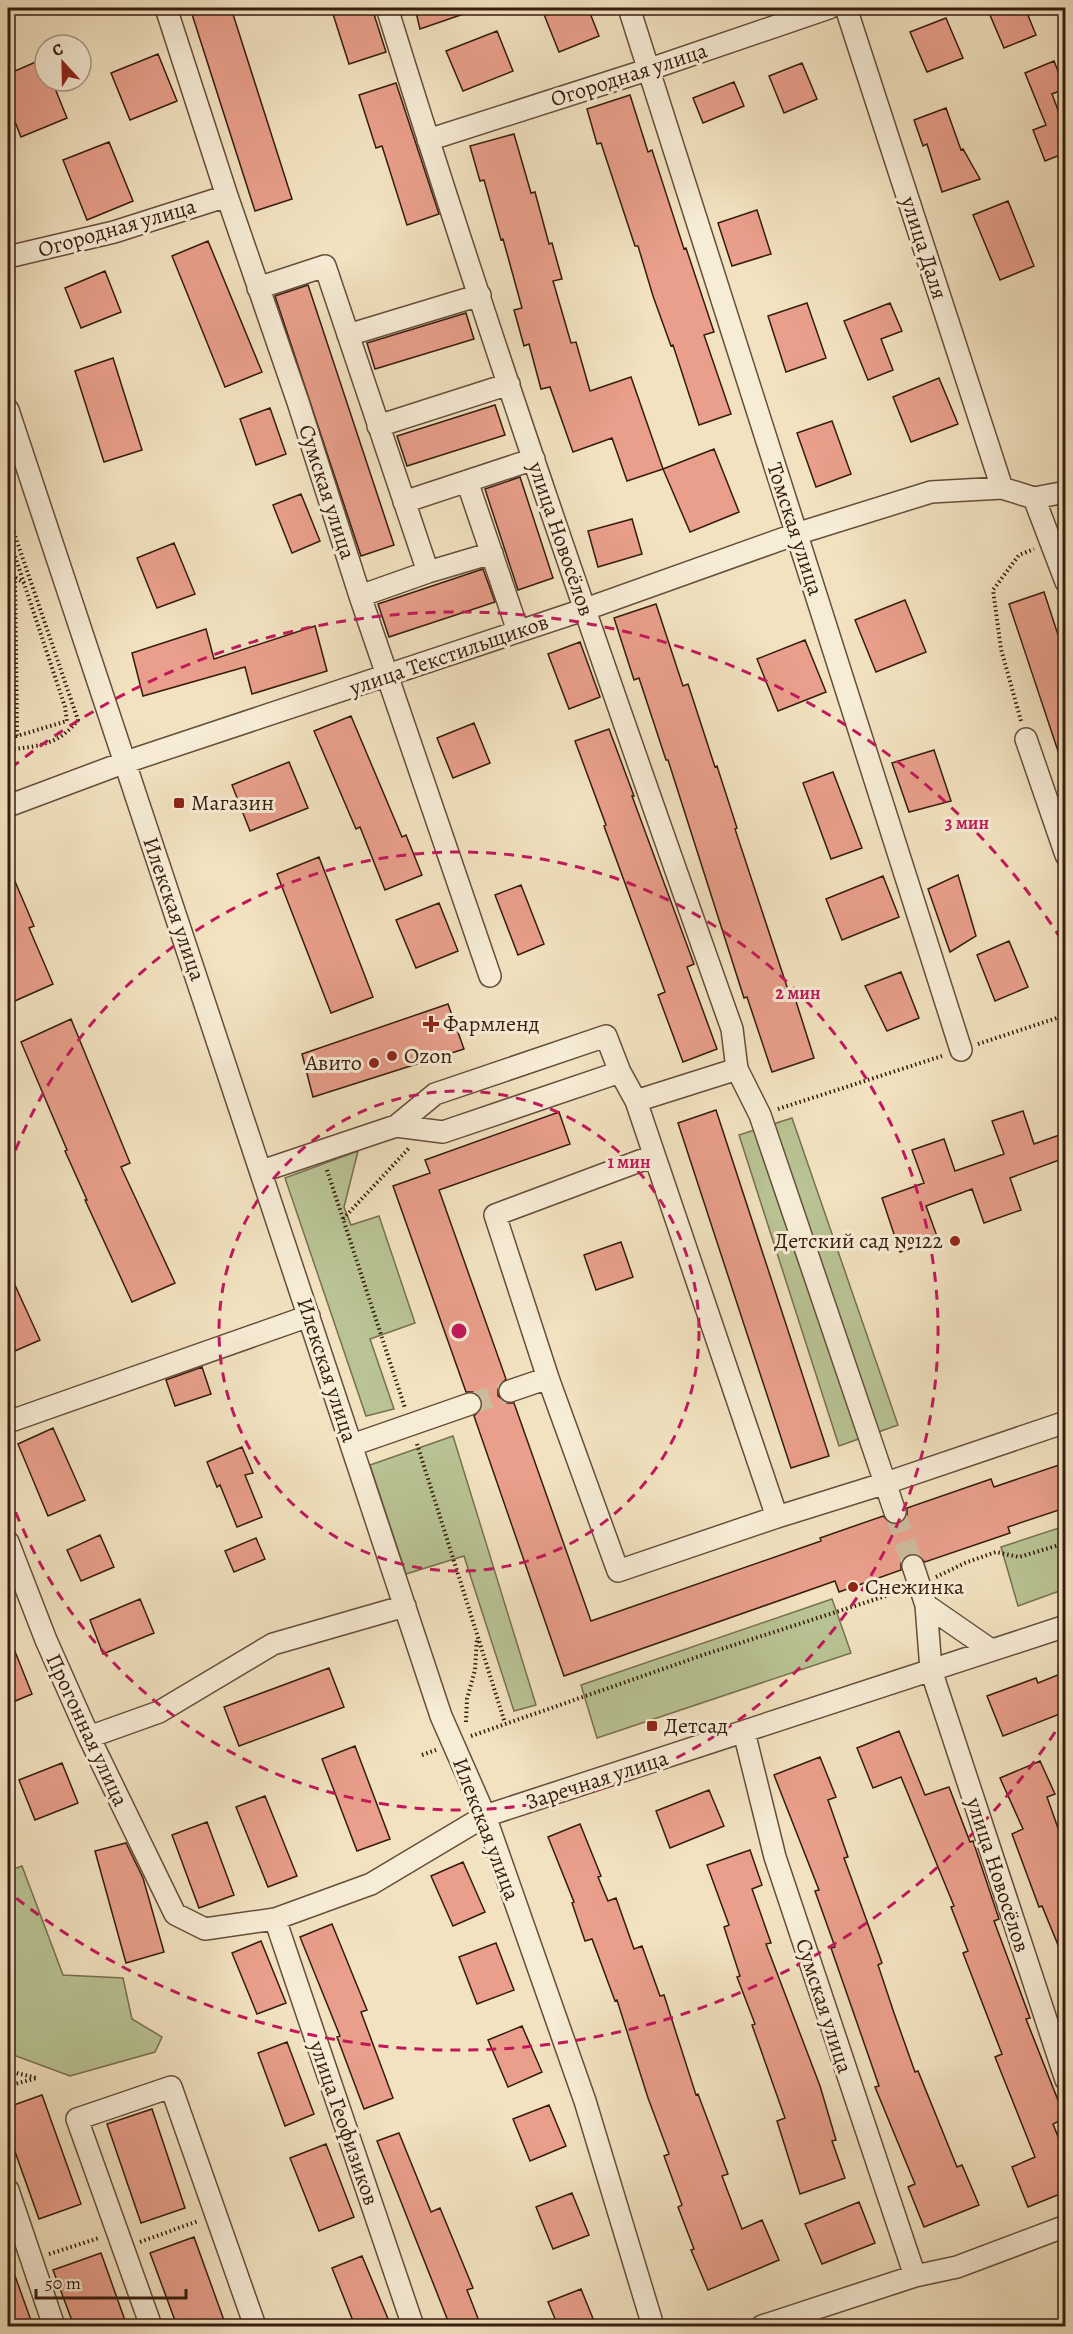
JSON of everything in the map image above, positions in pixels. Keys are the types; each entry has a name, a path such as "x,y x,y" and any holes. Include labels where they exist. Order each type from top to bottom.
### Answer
{"street":[{"name":"Сумская улица","path":"166,8 227,196 298,402 360,596 490,976"},
{"name":"улица Новосёлов","path":"387,8 428,140 534,459 732,1029 737,1069 760,1115 895,1512"},
{"name":"Томская улица","path":"629,8 961,1050"},
{"name":"Огородная улица","path":"428,140 650,69 829,8"},
{"name":"улица Даля","path":"846,8 1002,488"},
{"name":"Огородная улица","path":"8,257 114,232 227,196"},
{"path":"258,288 324,266 428,572"},
{"path":"348,335 480,295"},
{"path":"378,426 509,384"},
{"name":"Илекская улица","path":"8,410 123,763 262,1172 441,1716 485,1816 585,2101 653,2326"},
{"path":"404,502 534,459"},
{"path":"467,481 518,631"},
{"name":"улица Текстильщиков","path":"9,800 586,609 796,534 931,492 1002,488 1034,498 1065,492"},
{"path":"1034,498 1065,582"},
{"path":"360,596 428,572 492,554"},
{"path":"1026,739 1065,855"},
{"path":"262,1172 396,1126 435,1094 606,1036 636,1101 777,1517"},
{"path":"636,1101 737,1069"},
{"path":"396,1126 443,1132 621,1072"},
{"path":"653,1156 495,1215 548,1378 618,1570 1065,1422"},
{"path":"8,1422 309,1316"},
{"path":"510,1391 548,1378"},
{"path":"352,1445 470,1404"},
{"name":"Прогонная улица","path":"8,1542 46,1640 89,1737 175,1914"},
{"name":"улица Новосёлов","path":"919,1585 931,1670 1065,2080"},
{"path":"919,1585 991,1650"},
{"path":"89,1737 159,1712 273,1644 405,1606"},
{"name":"Заречная улица","path":"175,1914 205,1929 275,1919 371,1884 485,1816 1065,1626"},
{"name":"Сумская улица","path":"744,1732 775,1857 915,2276"},
{"name":"улица Геофизиков","path":"275,1919 413,2326"},
{"path":"151,2326 77,2119 171,2087 255,2326"},
{"path":"10,2204 33,2260 54,2326"},
{"path":"762,2326 915,2276 957,2267 1065,2226"}],"path":[{"path":"8,515 78,720 67,734 41,746 14,749 8,736"},
{"path":"8,535 65,707 67,721 17,736"},
{"path":"1026,739 1001,649 993,590 1019,555 1051,542"},
{"path":"8,573 24,584"},
{"path":"15,578 17,736"},
{"path":"8,709 17,736"},
{"path":"760,1115 1065,1015"},
{"path":"343,1219 410,1147 429,1130"},
{"path":"321,1152 477,1631 486,1668 506,1723"},
{"path":"477,1631 475,1670 467,1699 466,1738 919,1585 965,1563 996,1552 1019,1557 1065,1543"},
{"path":"8,2071 37,2078 8,2086"},
{"path":"33,2260 216,2215"}],"green space":[{"path":"792,1118 898,1425 839,1446 739,1135"},
{"path":"358,1151 344,1207 351,1225 379,1216 415,1323 370,1339 394,1409 366,1416 285,1178"},
{"path":"453,1436 536,1705 514,1711 464,1556 406,1574 370,1465"},
{"path":"1065,1526 1065,1589 1018,1606 1001,1547"},
{"path":"832,1599 851,1653 597,1738 581,1685"},
{"path":"22,1866 63,1975 123,1978 132,2019 162,2037 155,2052 70,2076 8,2053 8,1871"}],"building":[{"path":"190,8 231,8 292,199 255,211"},
{"path":"342,8 372,8 386,52 349,64 332,11"},
{"path":"415,8 474,8 475,10 420,29"},
{"path":"554,8 588,8 599,36 559,52 543,12"},
{"path":"987,8 1025,8 1036,35 1004,48"},
{"path":"946,18 963,58 927,72 910,32"},
{"path":"497,31 513,71 463,91 446,51"},
{"path":"158,54 177,101 130,120 111,73"},
{"path":"1054,61 1065,89 1052,94 1065,129 1065,153 1045,161 1033,130 1046,125 1025,73"},
{"path":"33,63 33,93 57,93 67,118 21,137 8,104 8,74"},
{"path":"802,63 817,99 784,113 769,76"},
{"path":"734,82 744,106 703,123 693,98"},
{"path":"396,83 439,214 407,225 382,146 376,148 359,95"},
{"path":"630,95 648,152 652,150 714,332 704,335 731,414 699,425 673,345 671,346 653,296 638,246 635,246 601,143 597,144 587,109"},
{"path":"946,108 961,150 963,149 980,179 942,192 927,144 923,146 914,120"},
{"path":"514,134 531,193 535,192 549,244 552,243 562,279 553,281 571,343 576,342 590,391 631,377 663,469 627,481 612,438 573,452 550,387 541,389 529,344 524,346 514,310 522,308 503,239 501,240 484,180 480,181 470,146"},
{"path":"109,142 133,201 87,220 63,160"},
{"path":"1008,201 1034,266 1000,280 973,215"},
{"path":"757,210 771,254 732,266 718,223"},
{"path":"208,241 262,372 225,387 172,256"},
{"path":"105,271 121,312 81,328 65,288"},
{"path":"308,285 394,545 361,556 275,296"},
{"path":"807,303 826,358 786,372 768,316"},
{"path":"890,303 902,331 881,339 893,370 868,380 844,321"},
{"path":"466,313 474,339 375,369 367,343"},
{"path":"113,358 142,450 104,462 75,371"},
{"path":"939,378 958,424 911,442 893,397"},
{"path":"495,405 505,435 407,466 397,436"},
{"path":"270,408 286,454 256,465 240,419"},
{"path":"832,421 851,474 816,487 797,433"},
{"path":"714,449 739,512 690,532 663,469"},
{"path":"520,477 553,578 518,590 485,489"},
{"path":"301,494 320,541 292,553 273,505"},
{"path":"632,519 642,554 598,567 588,531"},
{"path":"174,543 195,594 157,608 137,558"},
{"path":"483,569 495,602 389,637 378,604"},
{"path":"1044,592 1065,656 1065,766 1063,766 1009,604"},
{"path":"905,600 926,652 876,672 855,620"},
{"path":"656,604 683,686 688,684 715,767 717,766 737,828 735,829 790,996 794,995 814,1058 772,1072 747,997 744,998 668,760 666,760 639,678 634,680 614,618"},
{"path":"315,626 327,671 252,694 245,667 143,696 132,653 206,629 214,659"},
{"path":"805,640 826,692 778,711 757,659"},
{"path":"580,642 600,697 569,709 548,654"},
{"path":"351,716 402,837 406,835 422,875 385,890 360,827 356,829 314,731"},
{"path":"474,723 490,763 453,778 437,738"},
{"path":"609,729 694,964 687,967 717,1049 683,1062 658,995 665,992 575,741"},
{"path":"934,750 951,801 909,812 892,763"},
{"path":"289,762 308,808 250,831 232,785"},
{"path":"833,772 862,848 831,859 803,783"},
{"path":"319,857 373,997 331,1013 277,874"},
{"path":"8,865 34,926 29,928 53,984 8,1004"},
{"path":"958,875 976,936 950,952 928,889"},
{"path":"883,876 899,917 842,940 826,899"},
{"path":"521,885 544,944 518,955 495,895"},
{"path":"439,903 458,951 416,968 396,920"},
{"path":"1009,941 1028,987 995,1001 977,955"},
{"path":"901,972 919,1018 887,1031 865,986"},
{"path":"448,1004 464,1049 313,1097 302,1054"},
{"path":"71,1019 130,1163 121,1167 175,1283 132,1302 85,1200 87,1200 65,1151 67,1150 21,1042"},
{"path":"716,1110 829,1456 791,1468 678,1123"},
{"path":"1023,1111 1034,1144 1065,1133 1065,1158 1010,1178 1021,1210 984,1223 972,1189 926,1206 938,1239 900,1252 882,1198 924,1183 912,1150 944,1139 955,1171 1004,1154 992,1121"},
{"path":"559,1112 570,1144 439,1190 506,1379 498,1388 498,1396 507,1403 514,1403 591,1621 821,1541 820,1538 883,1516 892,1524 900,1524 907,1515 907,1508 991,1479 994,1487 1065,1463 1065,1508 1008,1527 1010,1533 925,1562 916,1554 908,1554 901,1563 901,1570 839,1592 835,1581 564,1676 474,1416 482,1407 482,1399 473,1392 466,1392 393,1186 430,1173 425,1160"},
{"path":"621,1242 633,1277 596,1290 584,1255"},
{"path":"8,1270 40,1340 8,1354"},
{"path":"202,1367 211,1394 175,1406 166,1380"},
{"path":"53,1428 85,1500 48,1516 18,1444"},
{"path":"242,1447 253,1473 245,1475 262,1517 237,1527 220,1485 217,1487 207,1462"},
{"path":"100,1535 114,1567 81,1581 67,1550"},
{"path":"256,1538 265,1559 234,1572 225,1551"},
{"path":"140,1599 154,1633 103,1654 90,1620"},
{"path":"8,1634 32,1694 8,1704"},
{"path":"329,1668 344,1707 239,1746 224,1707"},
{"path":"1065,1672 1065,1712 1003,1736 987,1696 1036,1678 1038,1683"},
{"path":"899,1731 925,1795 949,1787 970,1842 973,1841 999,1919 994,1921 1030,2018 1026,2019 1065,2118 1053,2124 1065,2154 1065,2192 1028,2207 1012,2167 1035,2157 995,2057 1002,2054 963,1953 968,1951 951,1907 954,1906 901,1777 873,1788 857,1748"},
{"path":"355,1746 390,1839 357,1851 322,1759"},
{"path":"820,1757 836,1797 828,1800 848,1857 844,1858 882,1963 878,1965 894,2013 915,2072 918,2071 957,2167 962,2165 979,2205 924,2227 908,2187 915,2184 875,2087 879,2086 831,1948 835,1947 815,1891 819,1890 774,1775"},
{"path":"1040,1761 1055,1794 1047,1797 1065,1848 1065,1962 1042,1906 1039,1907 1012,1834 1023,1829 1000,1778"},
{"path":"62,1763 78,1803 35,1820 19,1780"},
{"path":"709,1790 724,1826 670,1848 656,1811"},
{"path":"265,1796 297,1876 268,1887 236,1807"},
{"path":"207,1822 234,1895 199,1908 172,1835"},
{"path":"580,1824 601,1876 598,1877 608,1901 616,1898 634,1949 642,1946 660,1996 664,1995 696,2095 698,2094 728,2174 722,2176 742,2229 762,2220 779,2260 708,2290 691,2250 694,2249 678,2207 682,2205 664,2156 669,2154 648,2098 617,2000 615,2001 592,1939 585,1941 572,1903 574,1902 548,1837"},
{"path":"126,1843 143,1878 164,1952 126,1963 95,1851"},
{"path":"750,1850 762,1885 752,1889 771,1943 766,1944 820,2086 836,2140 832,2141 845,2178 800,2194 777,2121 785,2118 752,2025 755,2024 737,1977 740,1976 724,1927 729,1925 707,1865"},
{"path":"463,1862 485,1912 453,1926 431,1876"},
{"path":"332,1924 367,2010 361,2012 393,2098 364,2109 337,2037 340,2036 300,1937"},
{"path":"261,1941 286,2003 257,2014 232,1953"},
{"path":"496,1943 514,1990 477,2004 459,1957"},
{"path":"522,2026 542,2072 508,2087 488,2040"},
{"path":"287,2042 314,2114 285,2126 258,2053"},
{"path":"42,2095 81,2204 39,2219 8,2132 8,2107"},
{"path":"549,2105 566,2146 530,2161 513,2119"},
{"path":"152,2109 185,2208 141,2223 107,2124"},
{"path":"399,2133 431,2212 440,2208 473,2288 467,2290 481,2326 450,2326 377,2141"},
{"path":"326,2144 354,2217 319,2231 290,2158"},
{"path":"572,2193 589,2235 553,2249 536,2207"},
{"path":"859,2202 875,2243 822,2264 805,2224"},
{"path":"194,2237 226,2326 177,2326 150,2253"},
{"path":"101,2253 127,2326 74,2326 53,2270"},
{"path":"362,2256 391,2326 355,2326 332,2268"},
{"path":"8,2262 10,2262 33,2326 8,2326"},
{"path":"581,2289 596,2326 558,2326 548,2302"}],"tunnel":[{"path":"470,1404 510,1391"},
{"path":"895,1512 913,1566"}],"place":[{"name":"Магазин","path":"179,803"},
{"name":"Фармленд","path":"431,1024"},
{"name":"Ozon","path":"392,1056"},
{"name":"Авито","path":"374,1063"},
{"name":"Детский сад №122","path":"955,1241"},
{"name":"Снежинка","path":"853,1587"},
{"name":"Детсад","path":"652,1726"}]}
